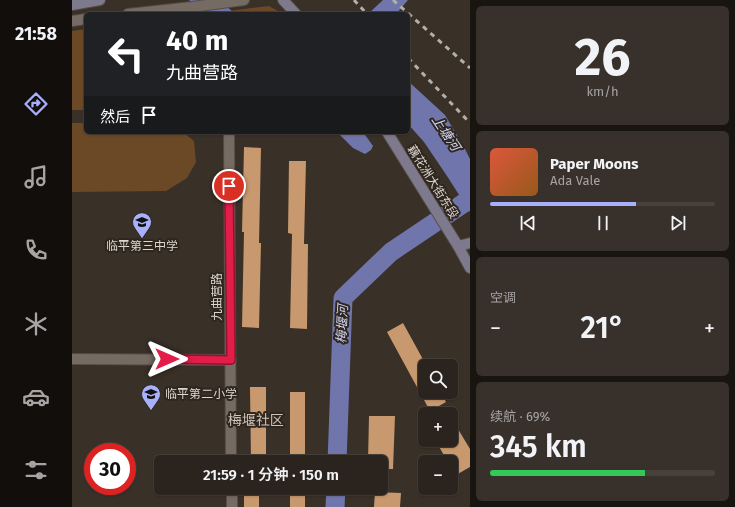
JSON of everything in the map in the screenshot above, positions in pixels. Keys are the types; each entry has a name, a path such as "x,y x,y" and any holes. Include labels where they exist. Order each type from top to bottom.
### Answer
{"street":[{"path":"72,5 100,0"},
{"path":"146,12 244,0"},
{"path":"283,0 294,12"},
{"path":"72,21 84,19"},
{"name":"九曲营路","path":"229,134 231,455"},
{"name":"藕花洲大街东段","path":"388,134 458,246 470,268"},
{"path":"458,246 470,243"},
{"path":"72,359 231,360"},
{"path":"232,495 232,507"}],"shaded area":[{"path":"269,6 280,12 220,12"},
{"path":"84,29 84,110 72,110 72,31"},
{"path":"72,123 84,123 84,134 185,134 194,141 196,162 187,178 166,191 72,192"}],"water":[{"path":"189,0 220,0 233,12 203,12"},
{"path":"383,0 408,0 398,12 370,12"},
{"name":"上塘河","path":"410,83 445,115 470,159 470,212 447,176 424,142 410,126"},
{"path":"339,134 364,134 373,146 371,150 365,154 353,148"}],"building":[{"path":"244,147 261,148 259,328 242,327"},
{"path":"289,161 306,161 304,244 308,244 307,329 290,328 292,234 288,233"},
{"path":"403,323 423,359 418,359 418,389 387,332"},
{"path":"250,387 266,387 266,455 251,455"},
{"path":"290,392 305,392 305,455 290,455"},
{"path":"423,399 444,399 446,402 437,407 428,407"},
{"path":"369,416 395,416 393,469 388,469 388,455 368,455"},
{"path":"458,429 470,449 470,467 458,474 458,455 444,455 439,447 458,447"},
{"path":"388,492 401,493 400,507 374,507 375,495 388,495"},
{"path":"244,495 259,495 259,507 244,507"},
{"path":"290,495 305,495 305,507 290,507"}],"waterway":[{"name":"梅堰河","path":"337,455 343,298 391,252 470,199"},
{"name":"梅堰河","path":"335,507 336,495"}],"railway":[{"path":"354,0 365,12"},
{"path":"393,0 407,12"},
{"path":"410,15 470,68"},
{"path":"410,60 470,123"}],"place":[{"name":"临平第三中学","path":"142,239"},
{"name":"临平第二小学","path":"151,411"}],"district":[{"name":"梅堰社区","path":"256,420"}],"route":[{"path":"167,359 231,360 229,186"}]}
